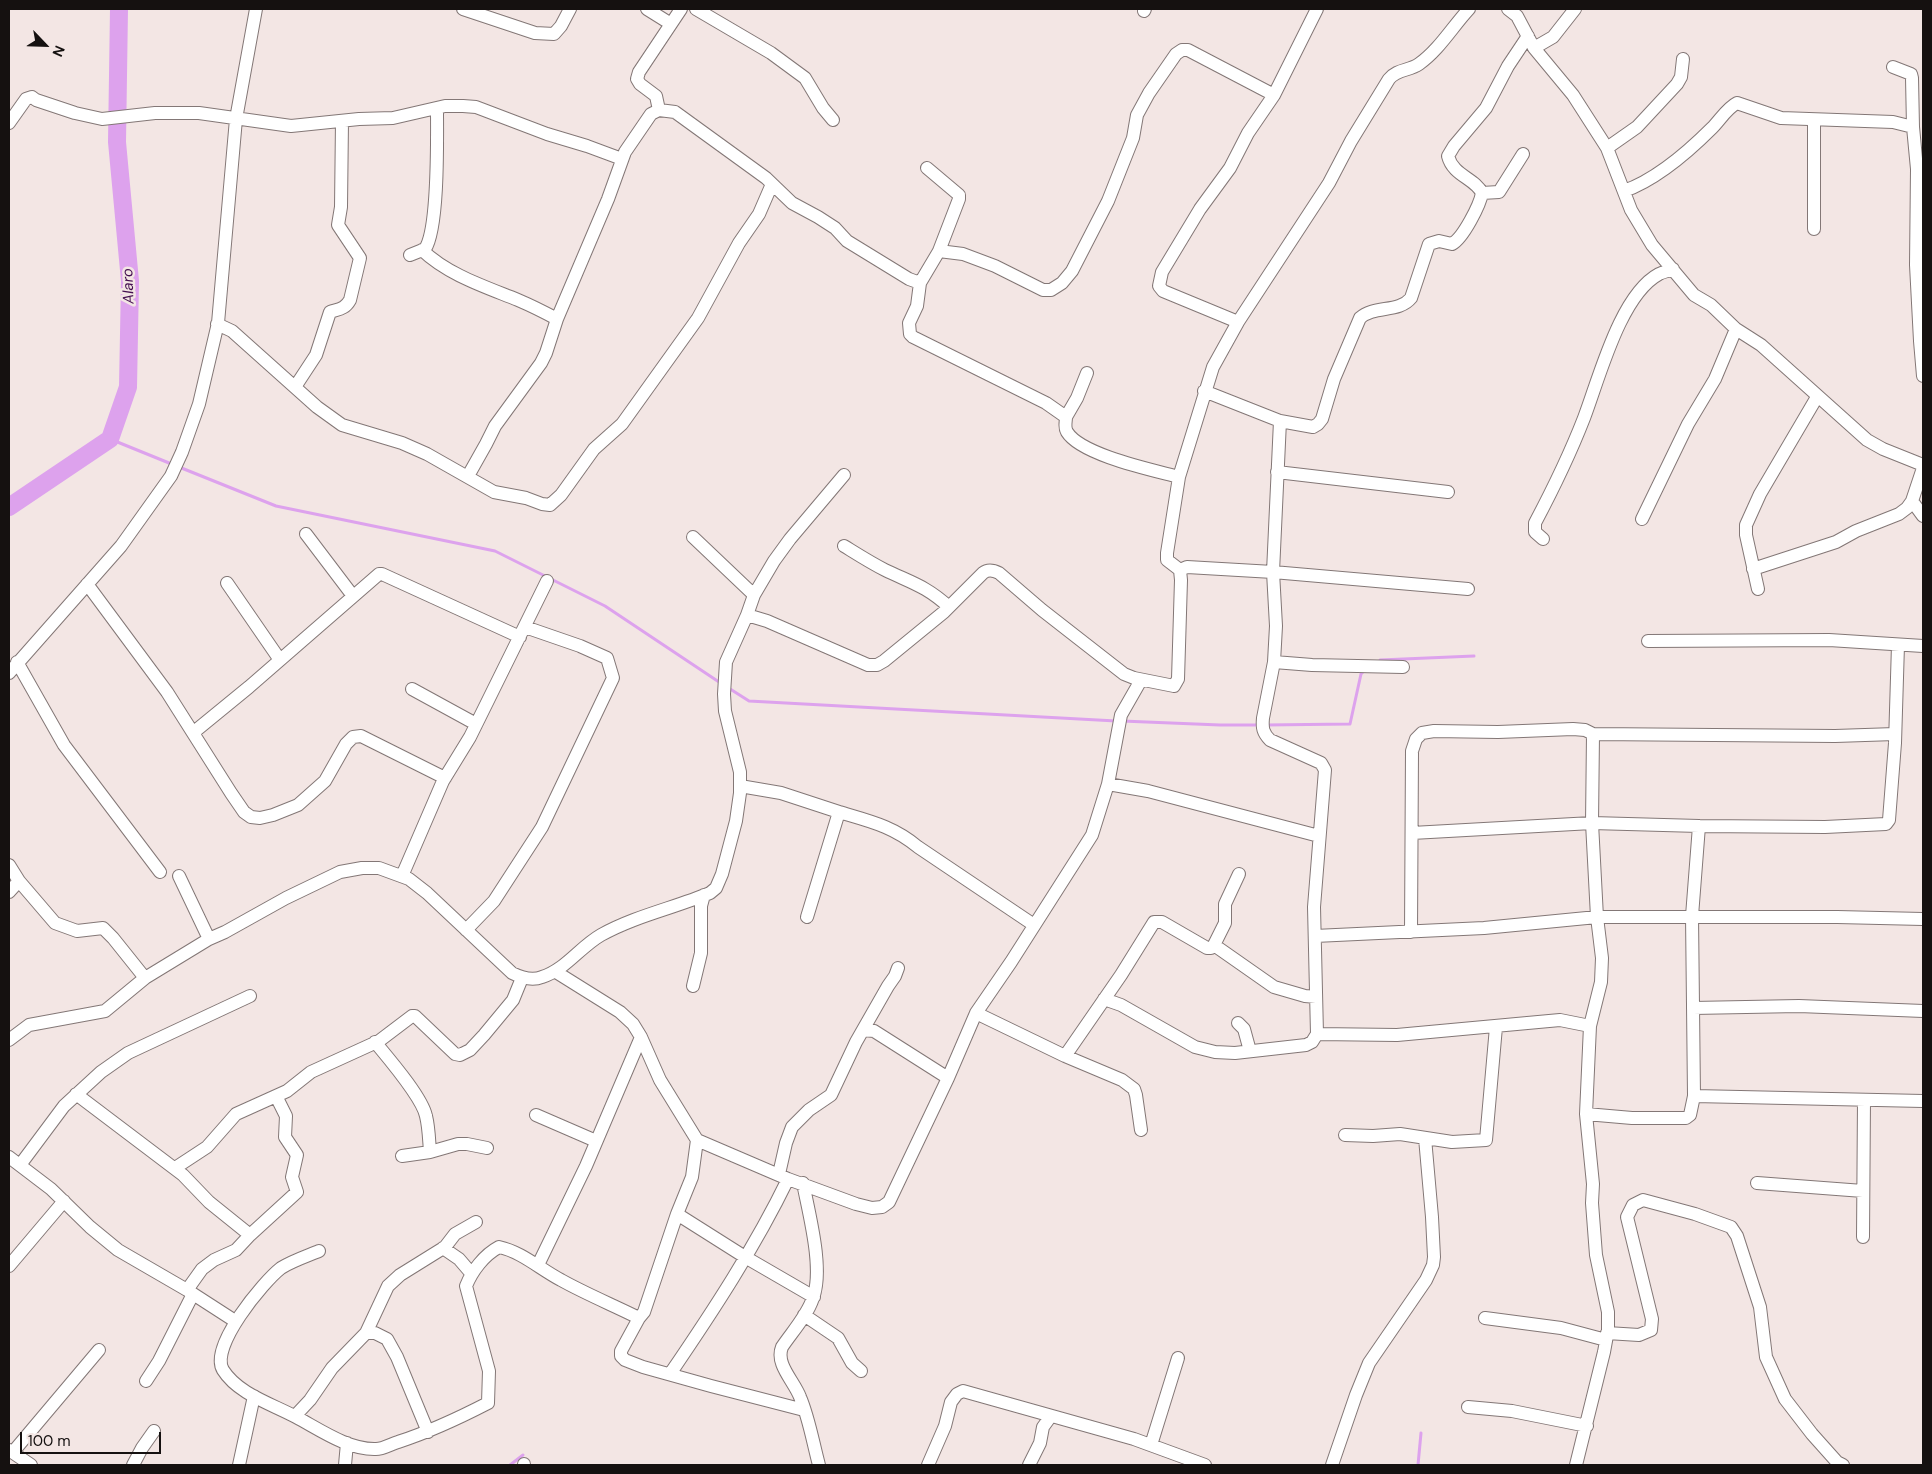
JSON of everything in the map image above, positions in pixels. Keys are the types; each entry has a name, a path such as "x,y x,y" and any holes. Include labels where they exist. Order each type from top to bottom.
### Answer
{"street":[{"path":"9,673 121,546 171,476 199,404 217,324 236,119 256,9"},
{"path":"463,9 535,33 554,34 561,26 570,9"},
{"path":"647,9 671,24"},
{"path":"659,110 656,96 640,84 637,79 639,72 681,9"},
{"path":"696,9 771,53 805,78 823,108 833,120"},
{"path":"1238,322 1163,291 1159,286 1159,280 1200,209 1230,168 1248,133 1274,95 1317,9"},
{"path":"748,615 767,621 868,665 877,664 884,661 949,607 983,573 987,570 994,571 999,573 1042,610 1124,674 1141,680 1174,686 1177,681 1181,580 1180,570 1168,560 1167,553 1179,477 1204,391 1213,367 1238,322 1329,183 1351,141 1394,72 1418,65 1430,55 1469,9"},
{"path":"1508,9 1517,16 1534,48 1573,95 1607,148 1631,210 1652,245 1694,295 1720,312 1736,328 1761,346 1867,440 1923,467 1912,501 1899,514 1856,531 1836,542 1753,569"},
{"path":"1534,48 1553,37 1576,9"},
{"path":"1204,391 1280,421 1313,427 1318,424 1322,419 1334,379 1360,318 1368,312 1401,306 1407,303 1411,298 1429,244 1439,241 1452,244 1456,242 1479,203 1482,193 1478,186 1462,176 1451,164 1448,156 1454,146 1486,108 1508,66 1528,36"},
{"path":"939,251 964,254 995,266 1043,290 1051,290 1062,283 1072,270 1108,201 1133,138 1137,116 1148,92 1176,54 1182,50 1188,50 1274,95"},
{"path":"1607,148 1636,127 1677,84 1681,76 1682,59"},
{"path":"1893,66 1911,74 1913,127 1920,209 1918,303 1923,376"},
{"path":"9,123 26,99 32,97 75,113 102,119 155,113 190,113 215,114 236,119 291,126 393,118 437,108 462,106 476,107 547,134 622,159"},
{"path":"1624,191 1642,184 1656,175 1712,128 1737,103 1774,117 1893,122 1913,127"},
{"path":"410,255 422,250 428,244 431,229 436,186 437,108"},
{"path":"468,476 495,426 541,363 557,318 608,199 625,152 643,123 651,114 659,110 675,112 772,184 792,203 835,228 847,241 908,279 920,282"},
{"path":"1814,120 1814,229"},
{"path":"294,387 316,355 330,312 340,310 350,300 360,258 338,225 341,207 342,121"},
{"path":"1482,193 1500,192 1523,154"},
{"path":"927,168 959,195 939,251 920,282 917,306 909,323 910,334 912,337 1046,403 1066,416"},
{"path":"217,324 232,331 317,407 342,425 402,443 427,454 494,492 550,505 555,502 594,449 622,424 698,318 739,243 758,214 772,184"},
{"path":"422,250 434,261 485,287 557,318"},
{"path":"1543,539 1535,532 1535,523 1584,418 1603,360 1617,330 1641,289 1659,274 1673,269"},
{"path":"1642,519 1688,424 1715,379 1736,328"},
{"path":"1087,372 1077,398 1066,416 1065,428 1068,433 1083,446 1115,460 1179,477"},
{"path":"1758,589 1745,531 1749,516 1817,397"},
{"path":"1104,999 1121,1005 1195,1047 1215,1052 1250,1051 1306,1045 1312,1042 1317,1034 1314,907 1325,770 1321,763 1270,740 1264,733 1262,718 1274,662 1276,626 1273,572 1280,421"},
{"path":"1277,472 1448,492"},
{"path":"9,1040 29,1026 105,1011 145,978 209,938 340,872 362,868 379,868 409,879 512,973 522,978 539,978 556,972 601,935 663,909 704,895 716,888 722,874 736,821 740,786 740,772 725,711 726,662 748,615 754,595 790,539 844,475"},
{"path":"1912,501 1923,516"},
{"path":"306,534 353,596"},
{"path":"692,537 754,595"},
{"path":"844,546 884,570 923,586 935,593 949,607"},
{"path":"1180,570 1187,567 1273,572 1468,589"},
{"path":"194,732 379,574 522,632 580,646 607,658 614,678 542,827 494,901 466,930"},
{"path":"402,876 445,778 476,724 547,581"},
{"path":"227,583 280,660"},
{"path":"87,584 168,692 231,793 244,812 251,817 260,818 273,815 298,805 325,781 346,744 353,737 361,736 445,778"},
{"path":"1648,641 1829,640 1923,646"},
{"path":"1412,833 1592,823 1699,826 1886,824 1889,820 1895,734 1898,645"},
{"path":"17,662 64,745 160,872"},
{"path":"1274,662 1312,665 1403,667"},
{"path":"556,972 620,1012 633,1024 641,1037 660,1080 697,1140 784,1176 864,1206 882,1207 889,1202 948,1078 976,1013 1092,835 1108,784 1121,715 1141,680"},
{"path":"412,689 476,724"},
{"path":"1411,932 1412,751 1416,739 1422,733 1434,731 1498,732 1573,729 1585,730 1593,734 1835,736 1895,734"},
{"path":"1576,1465 1587,1426 1607,1336 1608,1312 1596,1255 1592,1203 1593,1184 1586,1114 1590,1026 1601,982 1602,958 1597,917 1592,823 1593,734"},
{"path":"1108,784 1148,791 1319,836"},
{"path":"740,786 781,793 891,828 1034,925"},
{"path":"806,917 839,812"},
{"path":"1586,1114 1632,1118 1686,1118 1690,1115 1694,1096 1692,916 1699,826"},
{"path":"9,865 19,881 54,923 77,931 103,928 145,978"},
{"path":"1065,1056 1121,975 1154,922 1162,922 1206,948 1211,948 1214,945 1225,923 1225,904 1239,874"},
{"path":"180,876 209,938"},
{"path":"9,892 19,881"},
{"path":"693,986 700,953 701,906 704,895"},
{"path":"1315,936 1484,928 1597,917 1692,916 1923,919"},
{"path":"1214,945 1274,987 1305,996 1316,997"},
{"path":"670,1374 712,1311 768,1220 784,1176 786,1143 792,1127 809,1110 830,1096 869,1027 898,968"},
{"path":"175,1168 208,1146 236,1114 287,1090 311,1072 375,1042 412,1016 415,1016 448,1049 460,1055 470,1050 513,1000 522,978"},
{"path":"20,1165 64,1106 101,1072 128,1053 250,996"},
{"path":"1694,1008 1799,1006 1923,1011"},
{"path":"976,1013 1065,1056 1122,1080 1134,1089 1141,1130"},
{"path":"1317,1034 1397,1035 1560,1020 1590,1026"},
{"path":"1238,1023 1244,1029 1250,1051"},
{"path":"869,1027 948,1078"},
{"path":"1344,1135 1373,1136 1400,1134 1452,1142 1486,1140 1496,1027"},
{"path":"538,1265 550,1243 641,1037"},
{"path":"375,1042 421,1104 426,1115 430,1152"},
{"path":"76,1094 175,1168 210,1202 250,1235"},
{"path":"146,1381 159,1361 202,1269 214,1260 236,1250 296,1192 292,1176 297,1155 285,1137 286,1116 276,1096"},
{"path":"1694,1096 1923,1101"},
{"path":"1863,1237 1864,1100"},
{"path":"536,1116 596,1141"},
{"path":"1332,1465 1369,1363 1426,1280 1433,1265 1432,1217 1425,1138"},
{"path":"697,1140 692,1177 644,1312 621,1351 621,1356 625,1360 670,1374 804,1410"},
{"path":"402,1156 430,1152 458,1144 487,1148"},
{"path":"9,1157 118,1250 236,1321"},
{"path":"803,1183 812,1227 817,1274 814,1296 780,1352 780,1360 800,1397 819,1465"},
{"path":"1757,1183 1863,1191"},
{"path":"1485,1318 1607,1336 1639,1335 1652,1330 1652,1319 1627,1217 1633,1205 1643,1200 1695,1214 1731,1227 1737,1236 1760,1307 1766,1356 1785,1399 1812,1434 1843,1465"},
{"path":"9,1266 64,1202"},
{"path":"678,1214 745,1257 814,1296"},
{"path":"295,1416 310,1400 332,1368 366,1333 388,1286 407,1269 443,1248 455,1234 476,1222"},
{"path":"319,1251 282,1268 262,1287 236,1321 222,1350 222,1367 233,1381 254,1396 347,1443 378,1449 428,1432 486,1404 490,1400 489,1371 466,1286 471,1273 493,1250 499,1247 506,1248 538,1265 559,1280 639,1318"},
{"path":"443,1248 458,1259 471,1273"},
{"path":"804,1315 838,1338 852,1363 861,1371"},
{"path":"366,1333 375,1334 387,1339 397,1357 428,1432"},
{"path":"31,1465 11,1451 99,1350"},
{"path":"1151,1445 1178,1358"},
{"path":"928,1465 945,1426 951,1402 957,1394 963,1391 1151,1445 1205,1465"},
{"path":"239,1465 254,1396"},
{"path":"1468,1407 1512,1411 1587,1426"},
{"path":"1029,1465 1040,1443 1043,1427 1051,1416"},
{"path":"134,1465 142,1448 154,1431"},
{"path":"345,1465 347,1443"}],"waterway":[{"name":"Alaro","path":"9,507 110,439 128,387 130,281 117,142 119,9"},
{"path":"110,439 174,465"},
{"path":"179,467 276,506 495,551 605,606 722,684"},
{"path":"1380,660 1474,656"},
{"path":"1265,725 1350,724 1361,674 1365,670"},
{"path":"727,687 749,701 1116,721"},
{"path":"1122,721 1259,725"},
{"path":"1418,1465 1421,1433"},
{"path":"510,1465 523,1455"}]}
